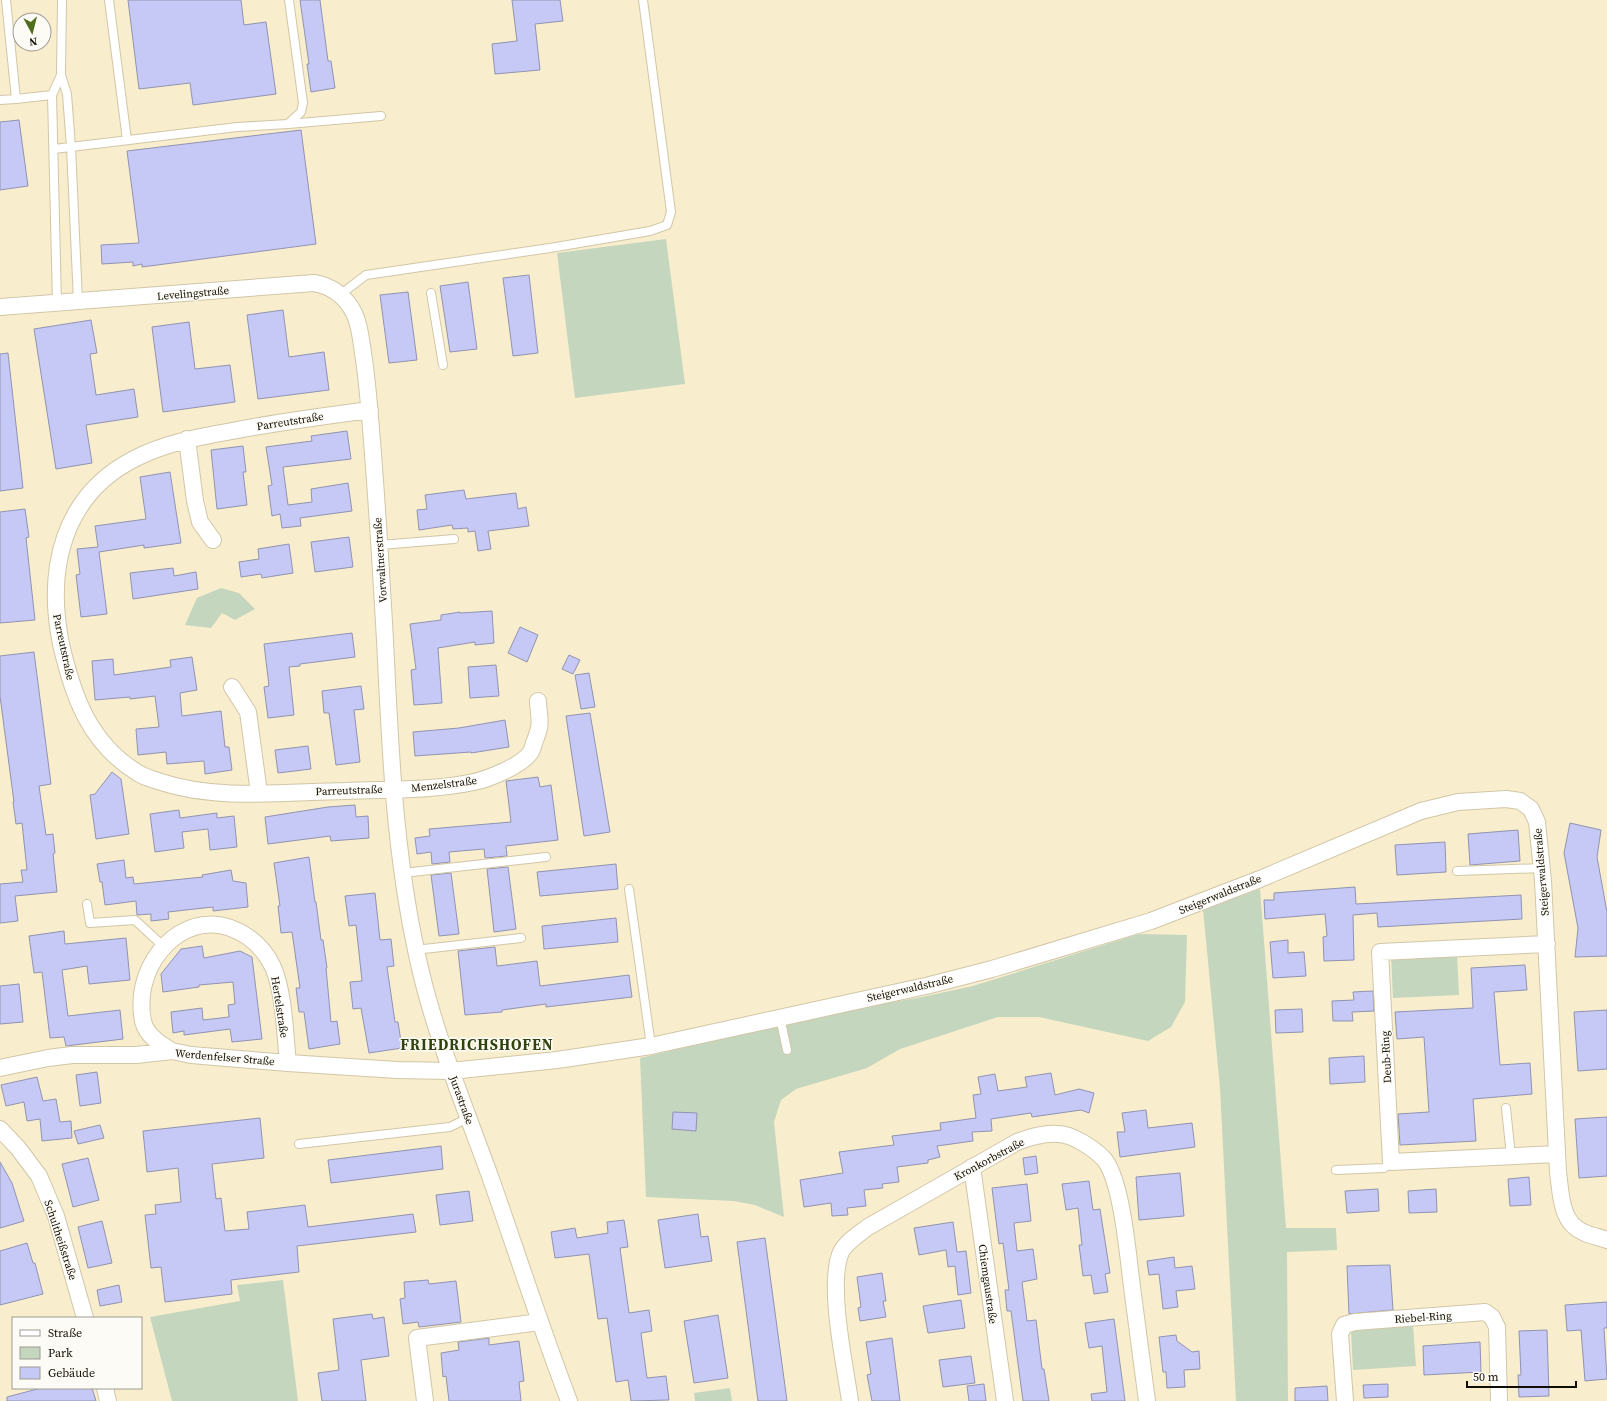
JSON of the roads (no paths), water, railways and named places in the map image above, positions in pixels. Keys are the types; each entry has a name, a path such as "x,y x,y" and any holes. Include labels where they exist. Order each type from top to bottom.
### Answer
{"street":[{"name":"Levelingstraße","path":"0,307 314,283 324,284 341,294 354,313 360,331"},
{"name":"Vorwaltnerstraße","path":"360,331 370,410 380,544 392,789"},
{"name":"Parreutstraße","path":"370,410 274,423 187,439 157,449 132,460 110,475 91,492 76,511 66,533 58,559 56,601 59,632 67,671 77,699 92,729 116,758 141,775 170,785 209,792 259,793 392,789"},
{"path":"187,439 195,501 200,522 213,540"},
{"path":"232,687 248,712 259,793"},
{"name":"Menzelstraße","path":"392,789 427,789 476,782 508,770 530,754 540,727 538,701"},
{"name":"Jurastraße","path":"392,789 415,950 429,1006 569,1401"},
{"name":"Steigerwaldstraße","path":"451,1071 557,1060 651,1046 930,985 984,971 1151,921 1260,879 1406,817 1439,806 1458,802 1506,799 1520,801 1531,809 1537,822 1542,868 1558,1154 1561,1197 1564,1213 1573,1226 1583,1232 1607,1240"},
{"name":"Hertelstraße","path":"172,1051 156,1041 145,1027 141,1012 143,985 154,958 163,946 181,932 196,927 211,925 226,927 241,932 264,952 273,967 284,1020 288,1063"},
{"name":"Deub-Ring","path":"1391,1162 1380,952 1547,944"},
{"name":"Werdenfelser Straße","path":"0,1068 48,1058 72,1055 136,1055 172,1051 191,1055 288,1063 398,1070 451,1071"},
{"name":"Schultheißstraße","path":"0,1129 18,1148 39,1176 56,1216 85,1317"},
{"name":"Kronkorbstraße","path":"850,1401 835,1297 842,1252 851,1240 868,1227 1017,1142 1034,1136 1060,1133 1082,1142 1103,1158 1113,1175 1118,1195 1147,1401"},
{"path":"1391,1162 1558,1154"},
{"name":"Chiemgaustraße","path":"972,1167 1005,1401"},
{"name":"Riebel-Ring","path":"1345,1401 1340,1334 1344,1325 1355,1322 1486,1312 1492,1316 1497,1327 1499,1401"},
{"path":"425,1401 417,1338 540,1322"},
{"path":"105,1389 108,1401"}],"lane":[{"path":"6,0 16,99"},
{"path":"62,0 61,75 67,94 71,147 78,301"},
{"path":"109,0 127,140"},
{"path":"288,124 301,112 303,103 289,0"},
{"path":"341,294 366,275 627,235 650,231 667,225 671,212 643,0"},
{"path":"57,303 52,96 61,75"},
{"path":"0,100 52,96"},
{"path":"301,112 307,122"},
{"path":"54,149 237,127 382,116"},
{"path":"431,293 443,365"},
{"path":"380,544 454,539"},
{"path":"403,873 546,857"},
{"path":"1457,871 1542,868"},
{"path":"629,890 651,1046"},
{"path":"88,904 90,923 135,920 163,946"},
{"path":"415,950 521,938"},
{"path":"780,1017 787,1050"},
{"path":"1506,1108 1511,1156"},
{"path":"299,1144 450,1127 468,1118"},
{"path":"1336,1170 1384,1168 1391,1162"}],"district":[{"name":"FRIEDRICHSHOFEN","path":"477,1045"}]}
